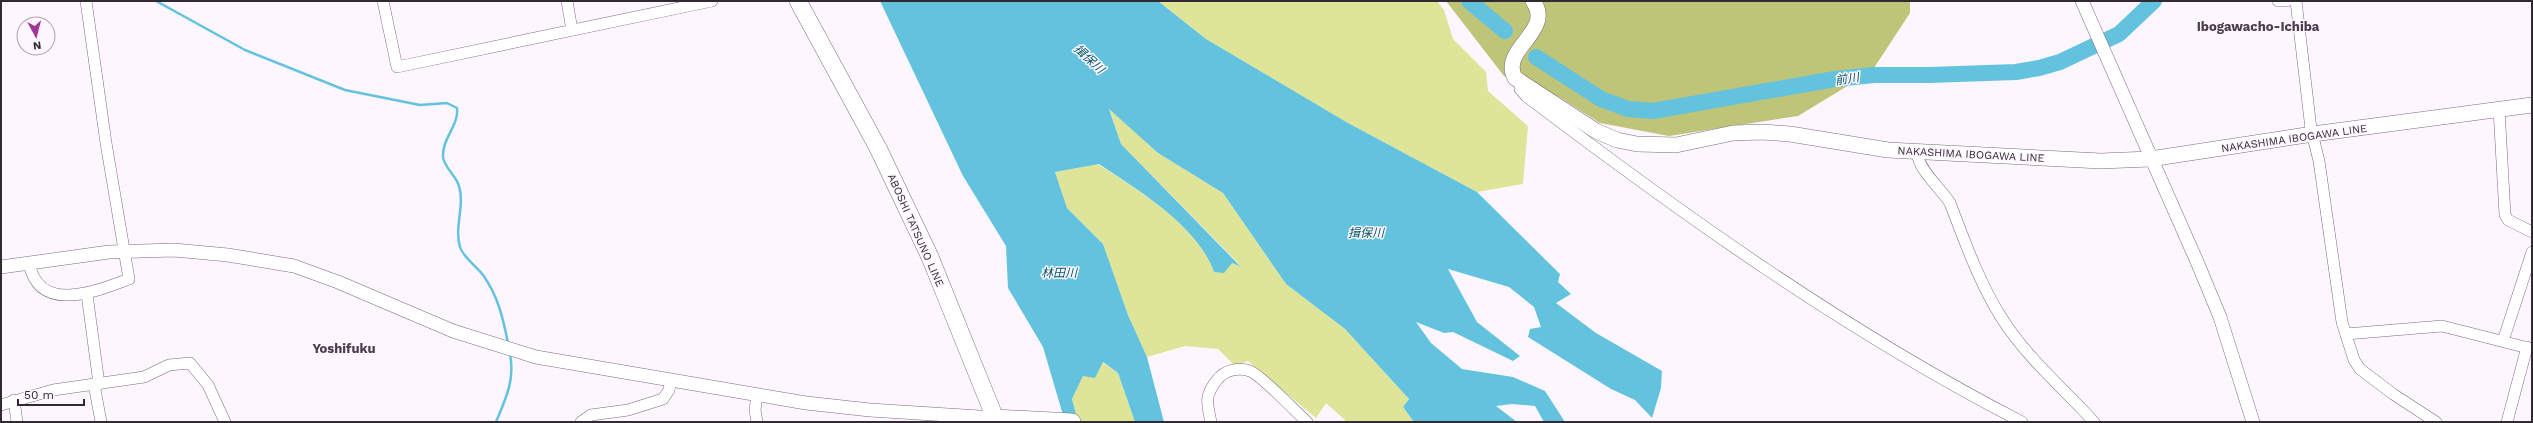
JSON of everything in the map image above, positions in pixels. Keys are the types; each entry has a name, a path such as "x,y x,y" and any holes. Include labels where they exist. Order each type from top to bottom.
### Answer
{"main road":[{"name":"ABOSHI TATSUNO LINE","path":"798,1 878,148 927,250 998,420"},
{"name":"NAKASHIMA IBOGAWA LINE","path":"1533,1 1538,7 1538,22 1515,54 1511,66 1515,78 1596,131 1617,140 1637,144 1676,145 1734,133 1762,132 1790,134 1888,150 2101,161 2150,159 2313,134 2532,105"},
{"path":"998,420 1072,422"}],"street":[{"path":"29,263 31,275 44,291 55,295 87,294 129,279 123,251 86,1"},
{"path":"383,1 397,67 572,30 677,4 712,1"},
{"path":"567,1 572,30"},
{"path":"2082,1 2104,55 2220,317 2253,422"},
{"path":"2278,1 2287,1"},
{"path":"2296,1 2313,134 2319,162 2342,322 2354,360 2360,369 2393,394 2436,422"},
{"path":"1522,84 1520,89 1526,96 1727,242 1865,331 2022,422"},
{"path":"2499,109 2505,215 2508,220 2532,232"},
{"path":"1918,152 1921,165 1944,192 1987,292 2002,318 2037,362 2094,422"},
{"path":"1,267 123,251 174,250 228,255 294,266 338,282 453,331 536,357 757,395 870,410 998,420"},
{"path":"2503,341 2532,252"},
{"path":"87,294 101,422"},
{"path":"2346,334 2442,326 2530,348 2507,422"},
{"path":"1,405 14,400 53,390 144,378 169,365 190,363 208,385 225,422"},
{"path":"1211,422 1207,403 1208,391 1221,374 1235,369 1250,371 1307,422"},
{"path":"581,422 591,415 628,410 663,399 669,390 671,381"},
{"path":"757,395 755,410 757,422"},
{"path":"14,400 16,422"}],"green space":[{"path":"1158,1 1437,1 1444,10 1453,39 1486,72 1488,91 1528,126 1523,184 1477,192 1348,123 1206,39"},
{"path":"1446,1 1910,1 1910,13 1872,71 1798,116 1669,136 1600,123 1559,97 1504,76"},
{"path":"1109,108 1158,153 1223,193 1286,284 1345,329 1409,399 1403,407 1414,422 1347,422 1326,403 1316,418 1248,361 1235,366 1218,349 1185,346 1147,357 1128,315 1103,244 1067,208 1055,172 1098,164 1148,197 1181,224 1195,239 1206,255 1214,272 1232,263 1240,265 1121,144"},
{"path":"1102,362 1118,373 1135,422 1078,422 1072,399 1083,376"}],"water":[{"name":"揖保川","path":"880,1 1158,1 1206,39 1348,123 1477,192 1560,274 1558,282 1571,294 1556,303 1596,333 1662,371 1661,388 1652,418 1635,400 1611,389 1528,337 1530,329 1541,327 1534,307 1509,287 1448,269 1477,322 1520,356 1513,361 1453,332 1444,333 1416,322 1431,343 1462,369 1513,377 1545,391 1565,422 1544,422 1535,406 1512,404 1496,406 1517,422 1414,422 1403,407 1409,399 1345,329 1286,284 1223,193 1158,153 1109,109 1121,144 1240,266 1232,263 1224,273 1214,272 1206,255 1195,239 1181,224 1148,197 1099,164 1055,172 1067,208 1103,244 1128,315 1147,357 1164,422 1135,422 1118,373 1103,362 1095,378 1083,376 1072,399 1078,422 1065,422 1043,347 1008,288 1006,246 963,176"}],"waterway":[{"path":"156,1 245,50 345,90 420,105 447,103 457,108 456,121 445,144 443,157 459,186 461,194 458,239 462,251 483,275 493,291 502,316 508,343"},
{"name":"前川","path":"1469,1 1505,31"},
{"name":"前川","path":"1536,57 1601,99 1628,109 1653,111 1835,79 1874,75 2016,72 2039,68 2060,62 2119,34 2154,1"},
{"path":"496,422 509,389 511,372 510,354"}],"district":[{"name":"Ibogawacho-Ichiba","path":"2258,26"},
{"name":"Yoshifuku","path":"344,348"}],"water label":[{"name":"林田川","path":"1059,273"}]}
